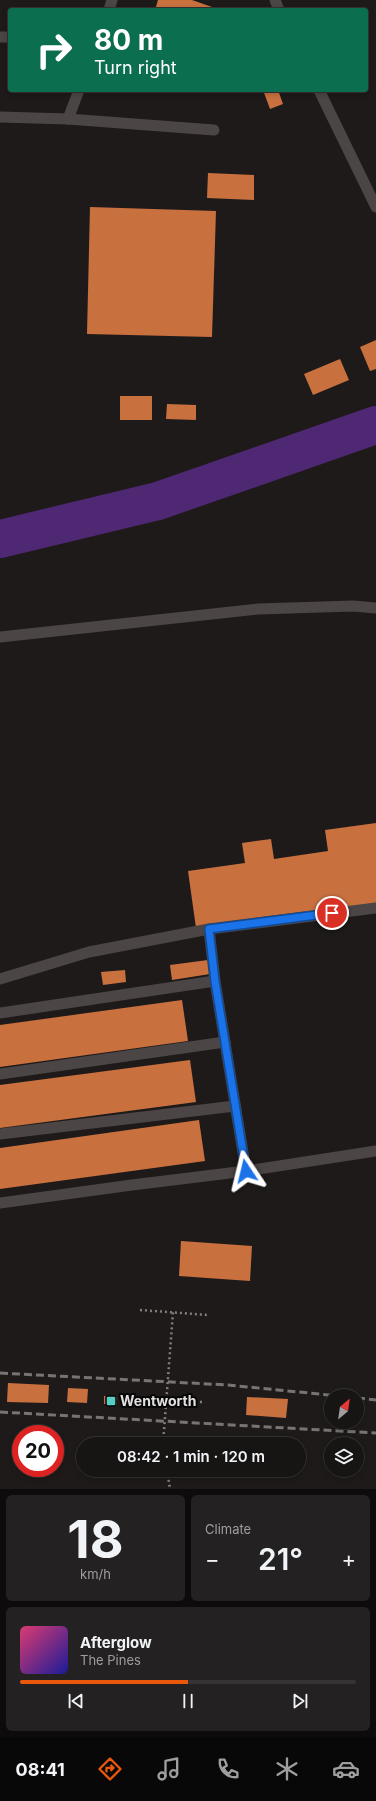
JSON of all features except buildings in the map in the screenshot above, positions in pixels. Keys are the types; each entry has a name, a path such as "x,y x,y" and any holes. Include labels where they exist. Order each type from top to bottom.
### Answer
{"lane":[{"path":"68,119 78,92"},
{"path":"320,92 376,208"},
{"path":"0,117 68,119 214,130"},
{"path":"0,637 258,610 353,606 376,608"},
{"path":"0,979 89,952 209,929 376,908"},
{"path":"209,929 215,981 246,1171"},
{"path":"0,1013 215,981"},
{"path":"0,1074 225,1042"},
{"path":"0,1134 235,1106"},
{"path":"0,1204 132,1185 246,1171 376,1151"}],"path":[{"path":"140,1310 208,1315"},
{"path":"164,1437 173,1312"},
{"path":"135,1400 202,1402"},
{"path":"168,1477 170,1489"}],"waterway":[{"path":"0,539 158,501 376,425"}],"railway":[{"path":"0,1373 228,1385 324,1395"},
{"path":"364,1399 376,1400"},
{"path":"0,1412 376,1433"}],"place":[{"name":"Wentworth","path":"111,1401"}],"route":[{"path":"246,1171 215,981 209,929 332,913"}]}
